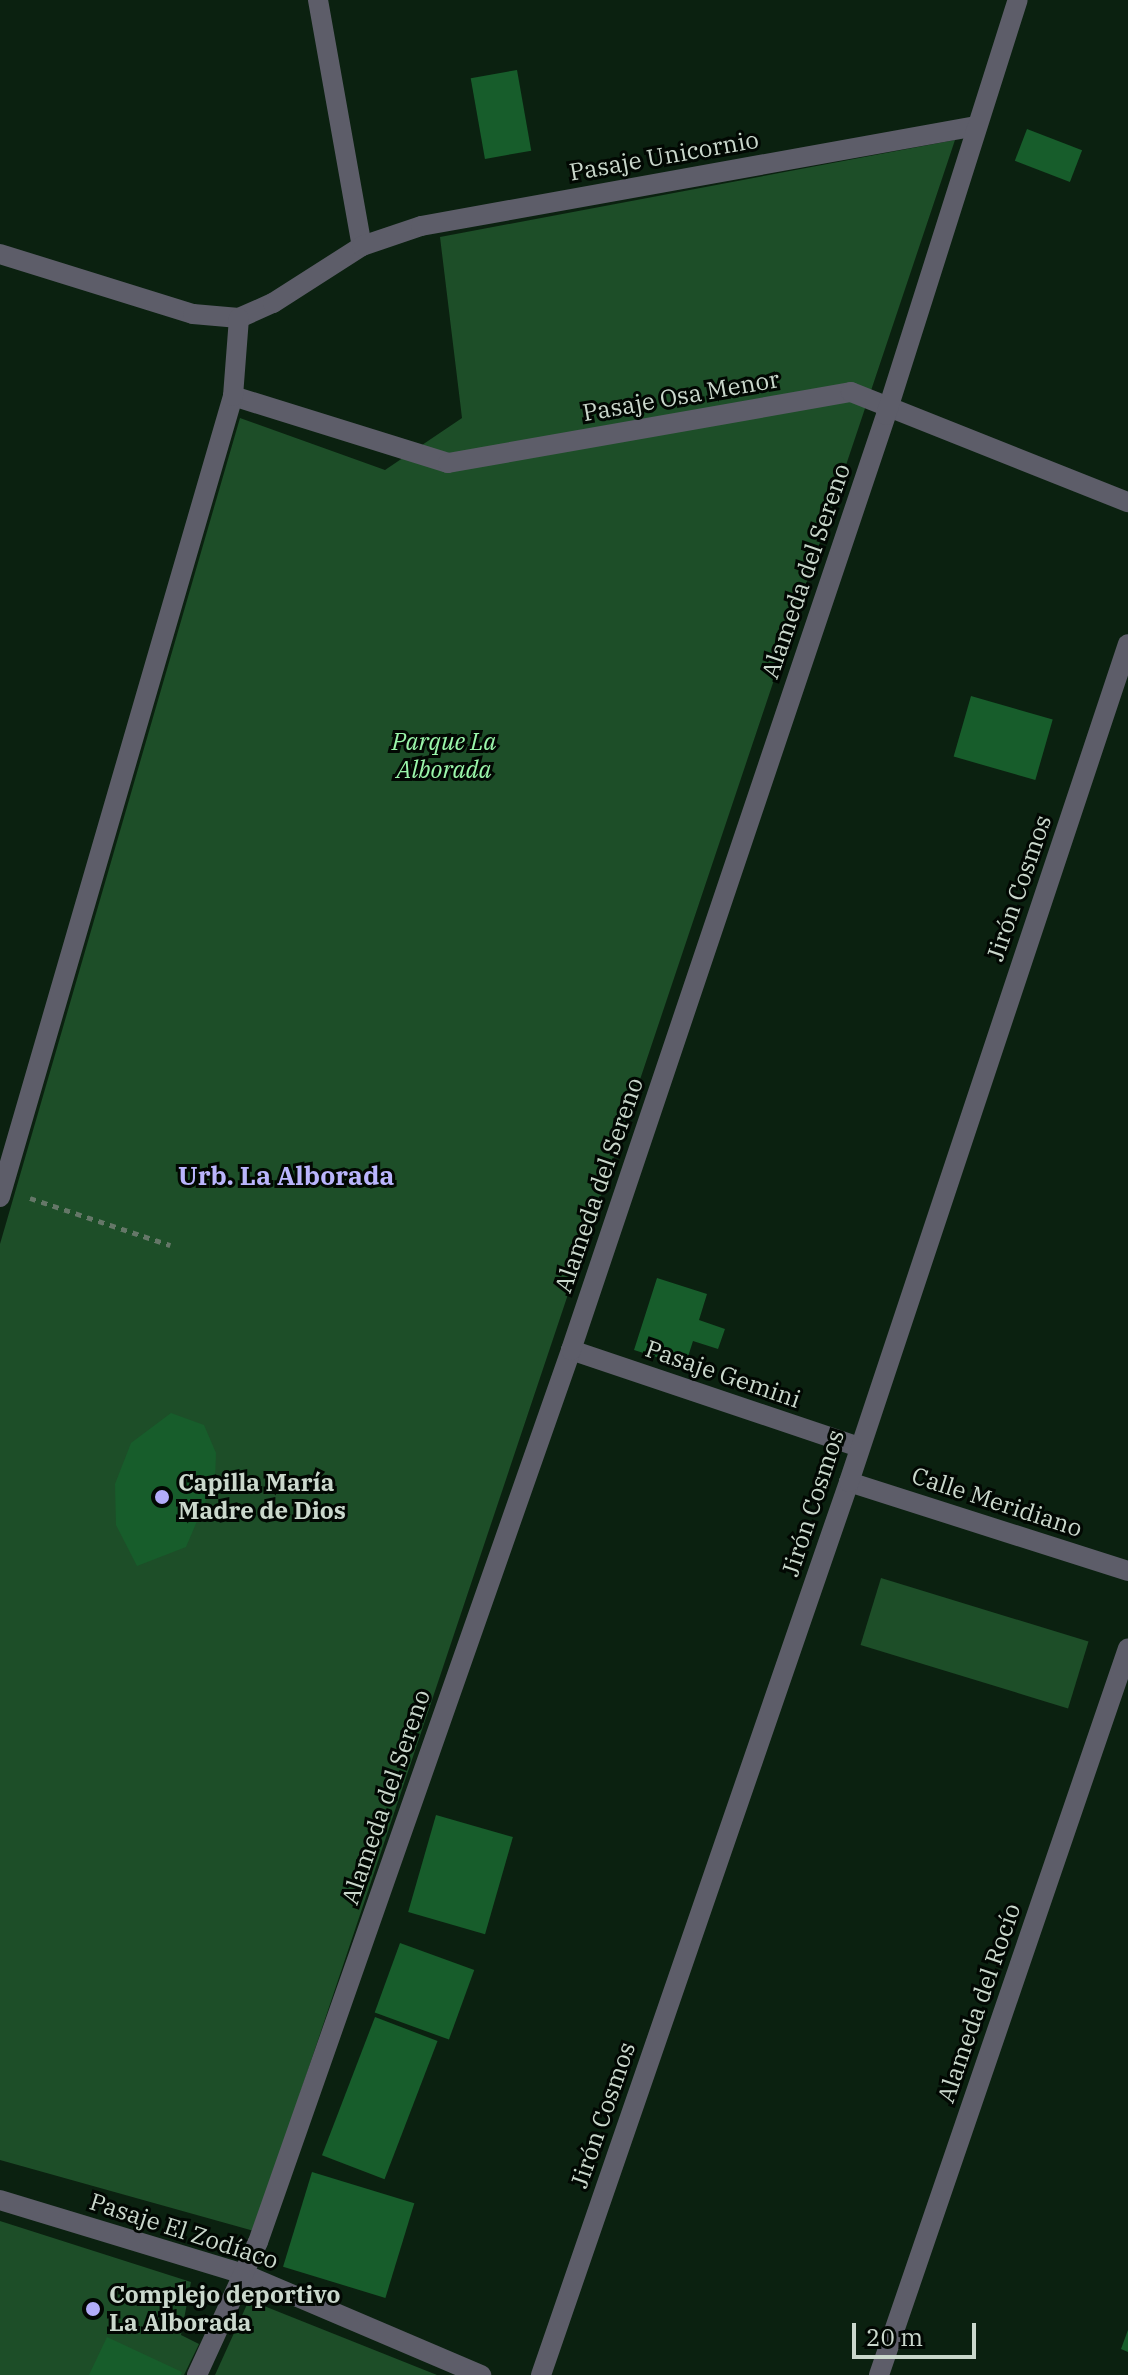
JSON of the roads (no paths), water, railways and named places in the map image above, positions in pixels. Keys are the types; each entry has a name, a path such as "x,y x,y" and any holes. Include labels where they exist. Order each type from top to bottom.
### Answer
{"street":[{"path":"318,0 362,246"},
{"name":"Alameda del Sereno","path":"197,2375 244,2274 571,1350 889,407 1018,0"},
{"name":"Pasaje Unicornio","path":"239,318 273,303 362,246 421,226 977,126"},
{"path":"0,254 193,314 239,318 233,396 1,1192"},
{"name":"Pasaje Osa Menor","path":"233,396 448,463 851,392 1128,502"},
{"name":"Jirón Cosmos","path":"541,2375 849,1482 1128,644"},
{"name":"Pasaje Gemini","path":"571,1350 859,1447"},
{"name":"Calle Meridiano","path":"849,1482 1128,1571"},
{"name":"Alameda del Rocío","path":"879,2375 1128,1648"},
{"name":"Pasaje El Zodíaco","path":"0,2200 244,2274 481,2375"}],"place":[{"name":"Capilla María Madre de Dios","path":"162,1497"},
{"name":"Complejo deportivo La Alborada","path":"93,2309"}],"district":[{"name":"Urb. La Alborada","path":"286,1176"}],"park label":[{"name":"Parque La Alborada","path":"444,756"}]}
